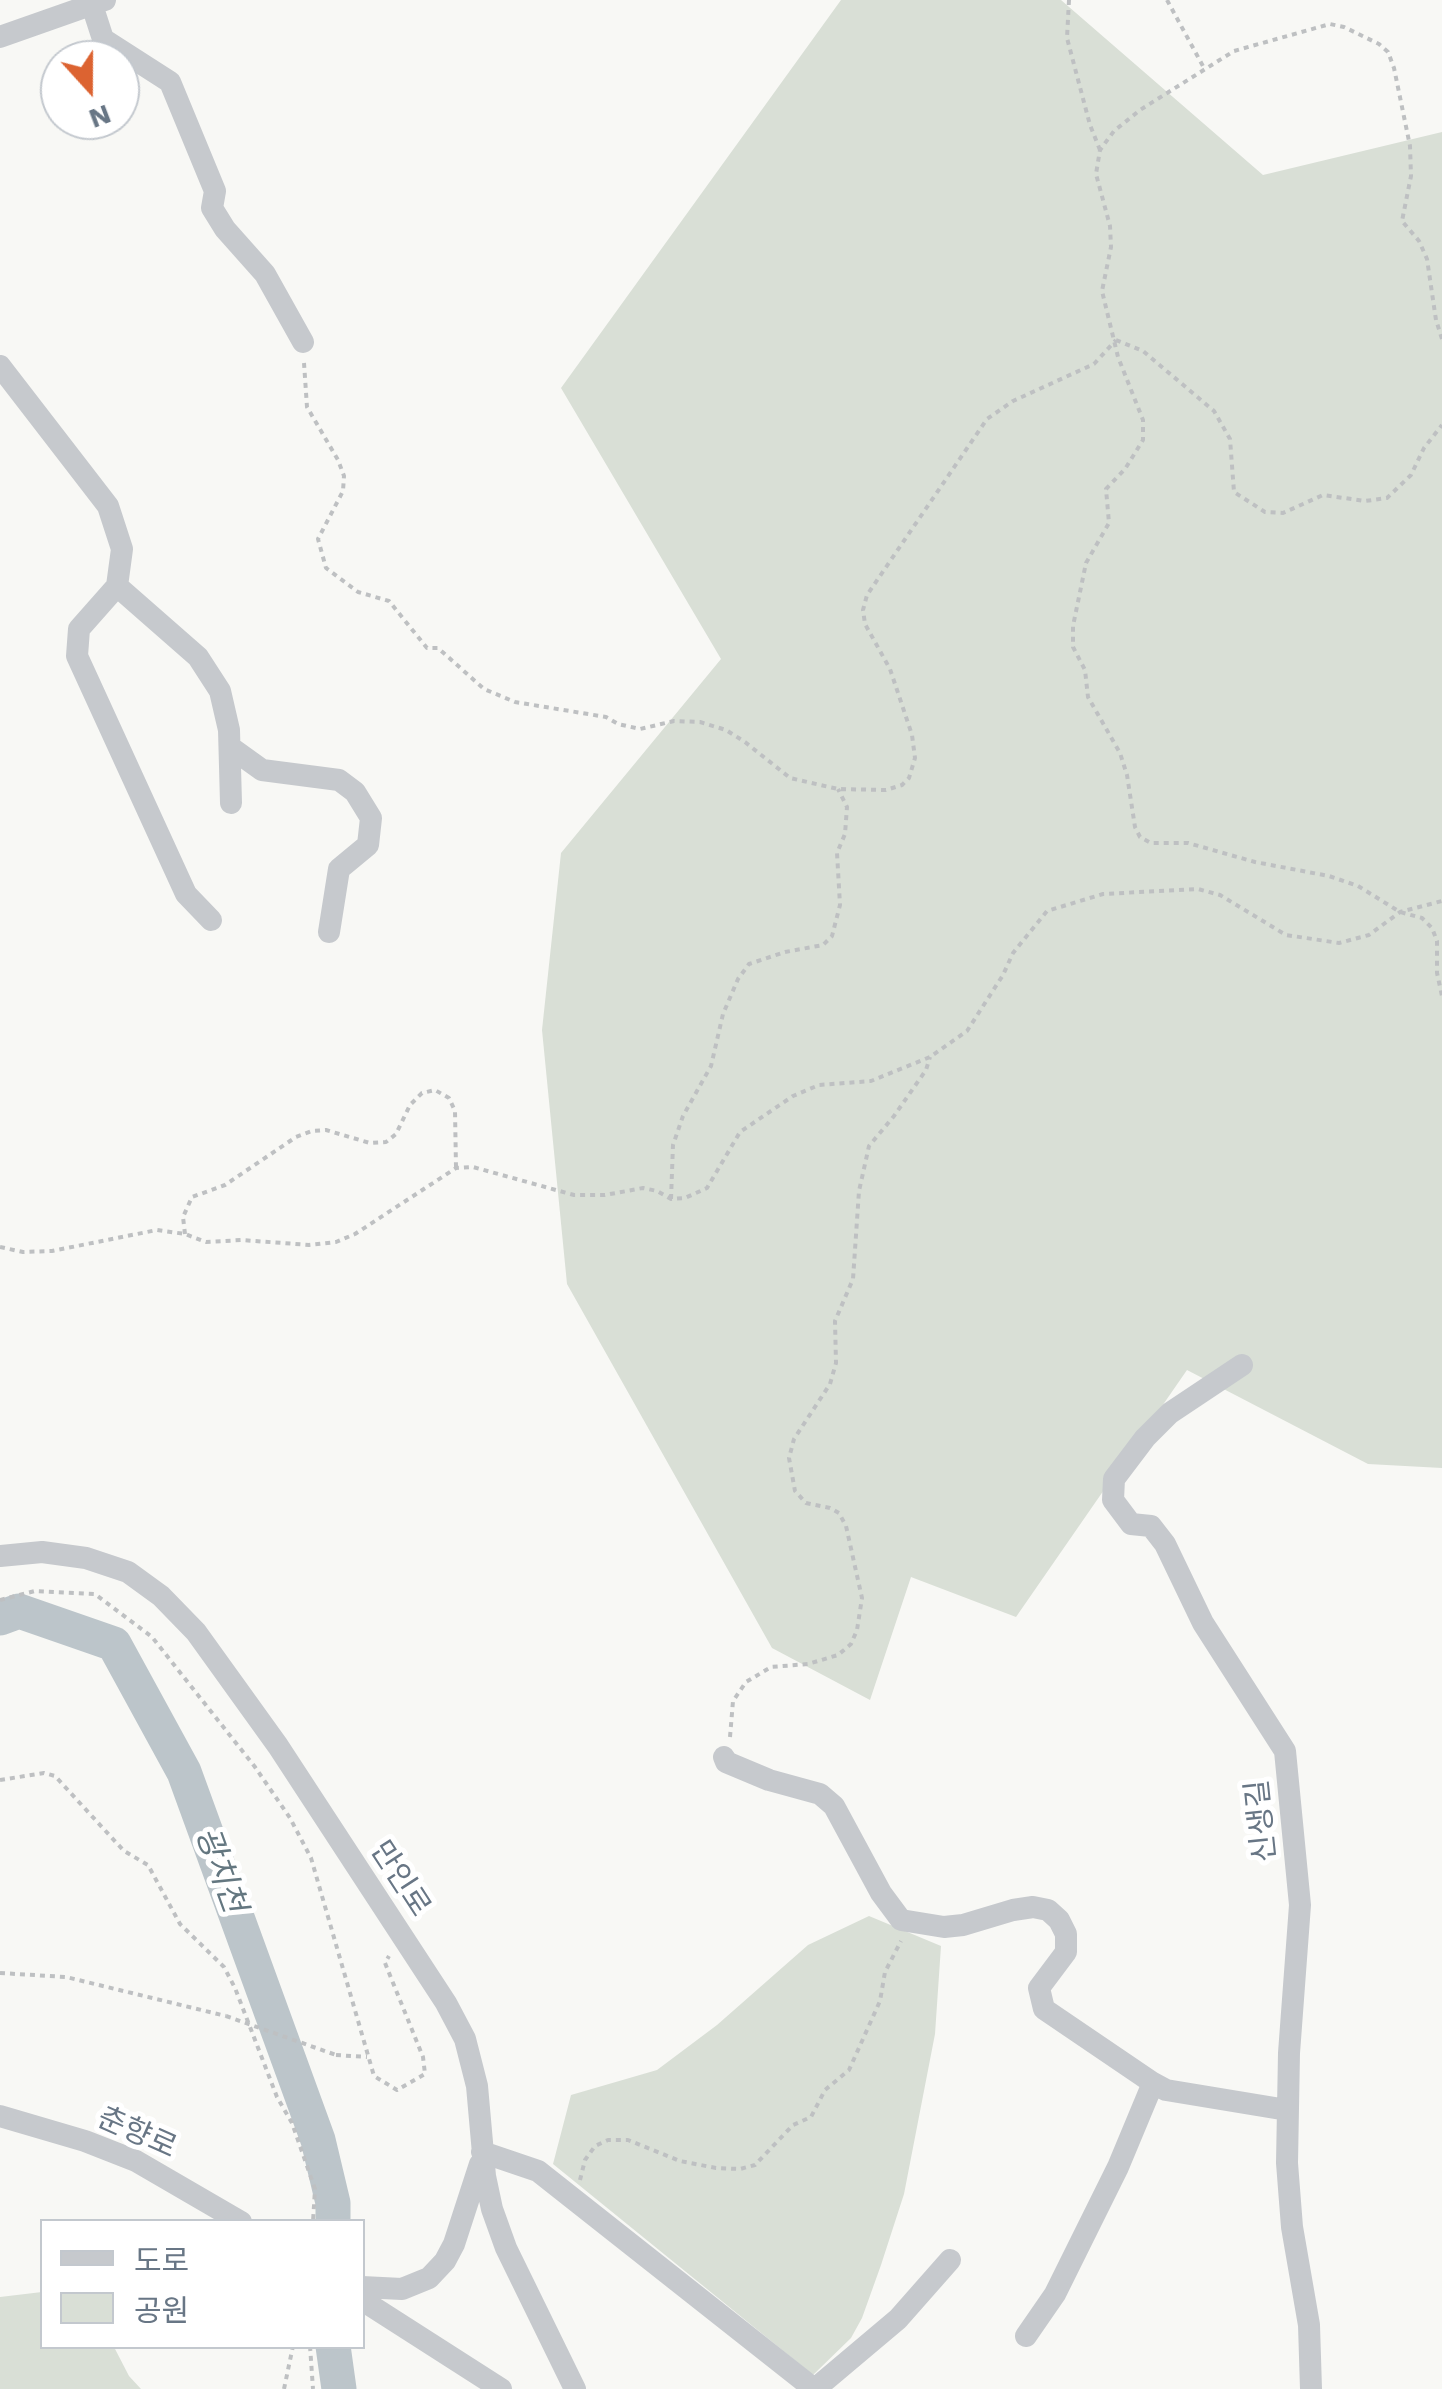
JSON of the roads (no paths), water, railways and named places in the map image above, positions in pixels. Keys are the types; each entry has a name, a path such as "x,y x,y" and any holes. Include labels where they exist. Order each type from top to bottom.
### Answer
{"street":[{"path":"0,37 100,2 103,39 170,82 214,190 212,208 264,274 303,342"},
{"path":"0,366 108,506 122,549 117,586 79,629 77,656 186,894 211,920"},
{"path":"117,586 198,656 220,691 229,730 231,803"},
{"path":"230,747 262,770 339,780 355,792 371,818 368,845 339,868 329,932"},
{"name":"신생길","path":"1242,1366 1170,1413 1145,1438 1114,1479 1113,1500 1131,1524 1151,1526 1164,1544 1203,1623 1285,1752 1300,1905 1287,2110 1292,2227 1309,2325 1311,2389"},
{"name":"만인로","path":"0,1556 42,1552 86,1558 128,1572 161,1596 196,1632 278,1746 446,2003 465,2039 476,2086 492,2209 506,2248 575,2389"},
{"path":"724,1757 726,1762 768,1780 820,1794 834,1806 893,1914 908,1922 944,1927 1013,1910 1048,1910 1066,1934 1066,1952 1040,1988 1044,2009 1153,2082 1166,2090 1287,2110"},
{"path":"1026,2336 1055,2294 1118,2167 1153,2082"},
{"name":"춘향로","path":"0,2116 136,2161 237,2219"},
{"path":"365,2297 415,2285 430,2278 445,2261 483,2154 538,2171 814,2389 898,2319 950,2260"},
{"path":"365,2297 500,2389"}],"waterway":[{"name":"광치천","path":"0,1618 19,1611 114,1644 184,1772 318,2140 333,2219"},
{"name":"광치천","path":"333,2349 339,2389"}]}
